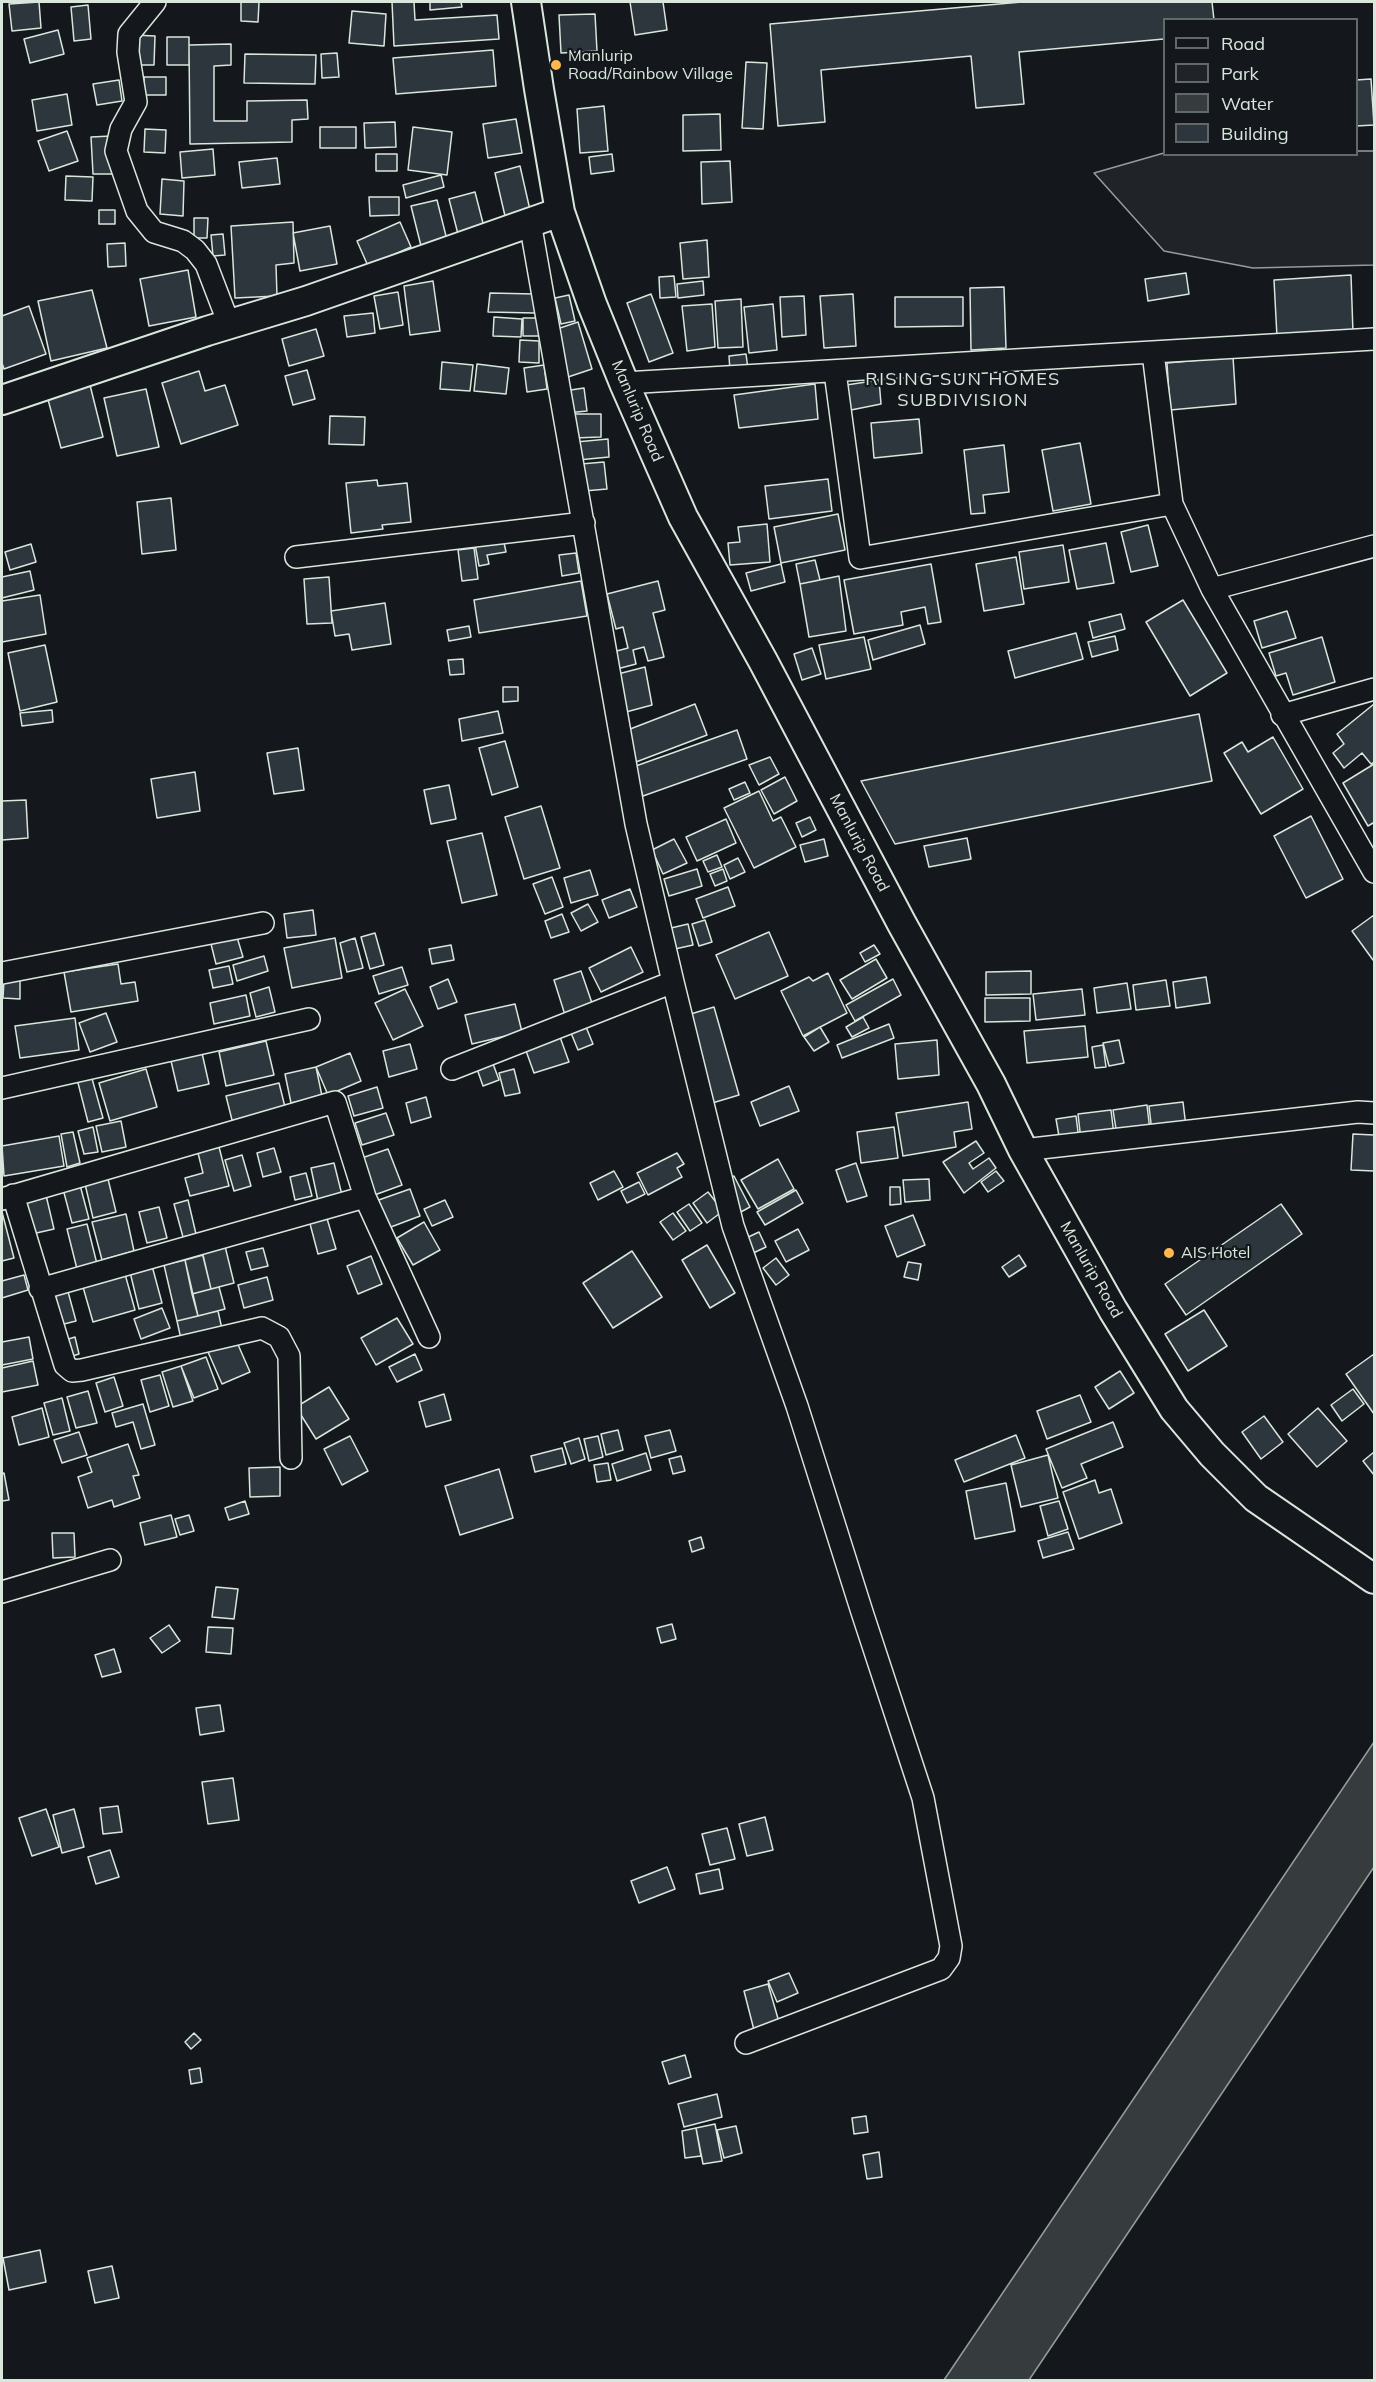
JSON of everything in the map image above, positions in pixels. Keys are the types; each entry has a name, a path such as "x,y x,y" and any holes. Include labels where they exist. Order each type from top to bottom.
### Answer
{"main road":[{"name":"Manlurip Road","path":"526,2 538,89 560,212 592,304 624,383 683,517 763,661 902,924 991,1084 1023,1150 1113,1310 1174,1409 1212,1454 1256,1498 1374,1579"},
{"path":"2,400 229,324 306,301 560,212"}],"street":[{"path":"155,2 129,34 128,52 136,102 121,129 116,151 137,212 154,232 183,241 195,250 207,264 229,324"},
{"path":"530,222 636,824 673,981 733,1226 797,1406 923,1798 951,1946 949,1958 941,1969 746,2043"},
{"path":"624,383 1374,339"},
{"path":"1153,353 1172,504 1212,589 1282,715 1374,872"},
{"path":"835,372 860,558 1172,504"},
{"path":"296,557 584,523"},
{"path":"1212,589 1374,546"},
{"path":"1282,715 1374,689"},
{"path":"2,973 263,923"},
{"path":"452,1069 673,981"},
{"path":"2,1088 309,1019"},
{"path":"291,1458 289,1356 279,1336 262,1329 72,1371 65,1365 7,1197 335,1102 365,1197 429,1337"},
{"path":"1023,1150 1358,1112 1374,1113"},
{"path":"40,1289 365,1197"},
{"path":"2,1592 110,1560"}],"green space":[{"path":"1358,151 1374,151 1374,265 1253,268 1164,251 1094,173 1163,153 1163,156 1358,156"}],"water":[{"path":"1374,1742 1374,1867 1029,2380 944,2380"}],"building":[{"path":"39,2 41,28 12,31 9,4"},
{"path":"241,2 259,2 258,22 241,21"},
{"path":"392,2 414,2 415,20 497,15 499,39 394,46"},
{"path":"430,2 461,2 462,7 430,10"},
{"path":"630,2 663,2 667,30 635,35"},
{"path":"1022,2 1212,2 1214,18 1163,18 1163,39 1019,52 1024,104 976,108 971,56 821,70 825,122 778,126 770,24"},
{"path":"88,5 91,39 74,41 71,7"},
{"path":"352,11 386,14 384,46 349,43"},
{"path":"595,14 597,51 561,53 559,15"},
{"path":"58,30 64,54 30,63 24,39"},
{"path":"134,35 155,36 154,65 134,65"},
{"path":"167,37 189,37 189,65 167,65"},
{"path":"231,44 231,65 214,66 214,121 247,121 247,101 307,100 308,119 292,120 292,142 190,144 189,45"},
{"path":"493,50 496,86 396,94 393,58"},
{"path":"337,53 339,77 322,78 321,54"},
{"path":"245,54 316,55 315,84 244,83"},
{"path":"746,62 767,63 763,129 742,128"},
{"path":"144,77 166,77 166,95 144,95"},
{"path":"1371,79 1374,125 1358,126 1358,80"},
{"path":"119,80 122,101 97,105 93,84"},
{"path":"67,94 72,125 37,131 32,100"},
{"path":"604,106 608,151 580,153 577,109"},
{"path":"720,114 721,150 683,151 683,115"},
{"path":"516,119 522,153 488,158 483,124"},
{"path":"395,122 396,147 365,148 364,123"},
{"path":"320,127 356,127 356,148 320,148"},
{"path":"413,127 452,132 447,175 408,170"},
{"path":"145,129 166,130 165,153 144,152"},
{"path":"67,131 78,161 49,171 38,141"},
{"path":"111,136 112,174 93,174 91,137"},
{"path":"213,149 215,175 182,178 180,152"},
{"path":"376,154 397,154 397,171 376,171"},
{"path":"612,154 614,171 591,174 589,157"},
{"path":"277,158 280,184 242,188 239,162"},
{"path":"730,161 732,202 702,204 701,162"},
{"path":"520,166 530,210 505,216 495,173"},
{"path":"441,175 444,187 406,198 403,185"},
{"path":"66,176 93,177 92,201 65,200"},
{"path":"162,179 184,181 183,216 160,214"},
{"path":"475,192 485,231 459,238 449,199"},
{"path":"369,197 399,197 399,215 370,216"},
{"path":"437,200 448,244 422,250 411,206"},
{"path":"99,210 115,210 115,224 99,224"},
{"path":"194,218 208,218 207,238 194,238"},
{"path":"293,222 294,263 276,265 277,296 235,298 231,226"},
{"path":"400,222 411,247 368,266 357,241"},
{"path":"330,226 337,264 300,271 293,233"},
{"path":"223,234 225,255 213,256 211,235"},
{"path":"707,240 709,277 683,279 680,243"},
{"path":"125,243 126,266 108,267 107,244"},
{"path":"188,270 196,317 149,326 140,279"},
{"path":"1186,273 1189,294 1148,301 1145,279"},
{"path":"1351,275 1353,333 1277,337 1274,280"},
{"path":"674,276 676,297 660,298 659,277"},
{"path":"433,281 440,331 410,335 404,286"},
{"path":"703,281 704,295 678,298 677,284"},
{"path":"1004,287 1006,348 971,350 970,288"},
{"path":"92,290 107,348 51,361 38,301"},
{"path":"398,292 403,325 380,329 374,296"},
{"path":"490,293 534,294 535,313 488,312"},
{"path":"651,294 673,353 649,362 627,303"},
{"path":"853,294 856,346 824,348 820,296"},
{"path":"569,295 575,321 561,324 555,298"},
{"path":"804,296 806,335 782,337 780,297"},
{"path":"895,297 963,297 963,326 895,327"},
{"path":"741,299 743,347 718,348 715,301"},
{"path":"712,304 715,347 687,351 682,306"},
{"path":"773,304 777,350 749,353 744,307"},
{"path":"29,306 46,354 4,369 2,316"},
{"path":"373,313 375,333 347,337 344,316"},
{"path":"494,317 522,319 521,337 493,336"},
{"path":"523,318 541,318 541,336 523,336"},
{"path":"578,322 592,369 568,377 554,330"},
{"path":"316,329 324,356 289,366 282,339"},
{"path":"520,340 539,341 539,363 519,362"},
{"path":"746,354 748,369 730,371 729,356"},
{"path":"1233,357 1236,404 1170,410 1167,363"},
{"path":"442,362 473,365 470,391 440,389"},
{"path":"477,364 509,368 506,394 474,391"},
{"path":"544,365 547,389 527,392 524,368"},
{"path":"307,370 315,399 293,405 285,376"},
{"path":"199,371 205,391 225,385 238,425 181,444 162,383"},
{"path":"879,380 881,404 846,411 840,386"},
{"path":"89,381 103,437 61,448 46,392"},
{"path":"815,384 818,419 739,428 734,395"},
{"path":"584,388 587,411 567,413 564,391"},
{"path":"146,389 159,447 117,456 104,398"},
{"path":"573,414 601,414 601,437 574,438"},
{"path":"330,416 365,417 364,445 329,444"},
{"path":"919,419 922,453 874,458 871,423"},
{"path":"608,439 609,457 578,460 576,442"},
{"path":"1080,443 1091,504 1053,511 1042,450"},
{"path":"1004,445 1009,492 983,495 985,513 971,514 964,450"},
{"path":"604,462 607,489 584,491 581,464"},
{"path":"828,479 832,511 769,519 765,486"},
{"path":"377,480 378,486 407,483 411,522 382,525 383,529 351,533 346,483"},
{"path":"171,498 176,550 142,554 137,502"},
{"path":"838,514 845,550 781,563 774,527"},
{"path":"767,524 770,562 730,565 728,543 740,542 738,527"},
{"path":"1148,525 1158,566 1131,572 1121,532"},
{"path":"503,538 506,552 487,555 489,564 479,566 475,544"},
{"path":"1106,543 1114,583 1077,589 1069,550"},
{"path":"31,544 36,562 10,570 5,552"},
{"path":"1063,545 1069,582 1024,589 1019,552"},
{"path":"474,548 478,579 462,581 458,550"},
{"path":"576,553 579,573 562,576 559,555"},
{"path":"1016,557 1024,604 984,611 976,564"},
{"path":"815,560 820,580 800,584 796,564"},
{"path":"781,564 785,582 751,591 746,573"},
{"path":"931,564 941,622 928,624 925,607 901,612 903,625 854,634 844,580"},
{"path":"30,571 34,590 2,598 2,577"},
{"path":"839,576 846,631 809,637 800,584"},
{"path":"329,577 332,623 307,624 304,579"},
{"path":"581,581 587,616 479,633 474,600"},
{"path":"658,581 665,610 653,613 664,657 648,661 644,647 633,650 636,664 617,669 613,652 628,648 623,627 616,629 607,594"},
{"path":"40,595 46,634 2,642 2,601"},
{"path":"1183,600 1227,673 1190,696 1146,622"},
{"path":"385,603 391,644 352,650 349,634 335,636 331,611"},
{"path":"1287,611 1296,638 1262,648 1254,621"},
{"path":"1121,614 1125,629 1093,638 1089,622"},
{"path":"920,625 925,644 873,660 868,640"},
{"path":"469,626 471,637 449,641 447,630"},
{"path":"1076,633 1083,659 1015,678 1008,651"},
{"path":"1115,636 1118,650 1092,657 1088,642"},
{"path":"864,637 871,669 826,679 819,645"},
{"path":"1322,637 1335,682 1293,695 1286,673 1276,676 1269,653"},
{"path":"45,645 57,702 20,711 8,653"},
{"path":"812,648 821,674 802,680 794,654"},
{"path":"463,659 464,674 450,675 448,660"},
{"path":"645,667 652,705 626,712 618,674"},
{"path":"503,687 518,687 518,701 503,702"},
{"path":"695,704 707,735 636,762 625,731"},
{"path":"1374,704 1374,762 1371,764 1362,753 1344,768 1333,753 1344,744 1337,734"},
{"path":"52,710 53,722 22,726 20,713"},
{"path":"498,711 503,733 462,741 459,719"},
{"path":"1199,714 1212,781 895,844 861,781"},
{"path":"737,730 747,759 643,796 633,767"},
{"path":"1273,737 1303,789 1261,814 1224,753 1242,742 1248,752"},
{"path":"505,741 518,787 492,795 479,748"},
{"path":"298,748 304,790 274,794 267,753"},
{"path":"770,757 779,774 759,785 749,765"},
{"path":"1374,764 1374,825 1373,823 1368,826 1343,783"},
{"path":"195,772 200,811 157,818 151,779"},
{"path":"785,777 797,801 774,814 761,790"},
{"path":"745,782 750,793 734,800 729,789"},
{"path":"449,785 456,819 431,824 424,790"},
{"path":"759,791 773,821 781,817 796,847 754,868 724,808"},
{"path":"26,800 28,838 2,840 2,801"},
{"path":"541,806 560,868 524,879 505,817"},
{"path":"1311,816 1343,879 1306,898 1274,836"},
{"path":"810,817 816,830 802,837 796,823"},
{"path":"726,819 736,843 697,861 686,837"},
{"path":"482,833 497,895 462,903 447,841"},
{"path":"967,838 971,859 929,867 924,846"},
{"path":"674,839 687,863 663,874 652,850"},
{"path":"824,839 828,856 805,862 800,845"},
{"path":"717,855 722,867 708,872 703,861"},
{"path":"738,858 745,872 730,879 724,865"},
{"path":"697,869 702,886 669,896 664,879"},
{"path":"723,869 727,881 715,886 710,874"},
{"path":"590,870 598,895 571,903 564,878"},
{"path":"552,877 563,907 545,914 533,884"},
{"path":"728,887 735,906 703,918 696,899"},
{"path":"630,889 637,907 609,918 602,900"},
{"path":"588,904 598,922 581,931 571,913"},
{"path":"313,910 316,935 287,938 284,914"},
{"path":"562,914 569,932 551,938 545,921"},
{"path":"1374,915 1374,959 1373,960 1352,931"},
{"path":"705,920 712,942 699,946 692,924"},
{"path":"688,924 693,945 675,949 671,928"},
{"path":"769,932 788,976 735,999 716,955"},
{"path":"375,933 384,965 370,969 361,937"},
{"path":"237,937 243,957 216,964 211,944"},
{"path":"335,938 342,978 292,988 284,948"},
{"path":"355,938 363,968 347,972 340,943"},
{"path":"451,945 454,960 432,964 429,949"},
{"path":"874,945 880,954 865,962 860,953"},
{"path":"631,947 643,972 601,992 589,968"},
{"path":"264,956 268,971 237,981 233,965"},
{"path":"876,959 887,978 852,999 840,980"},
{"path":"118,964 121,984 135,982 138,1001 71,1012 64,972"},
{"path":"229,966 233,984 213,988 209,970"},
{"path":"402,967 408,985 379,994 373,976"},
{"path":"581,971 593,1006 565,1015 554,980"},
{"path":"1031,971 1031,994 986,995 986,972"},
{"path":"828,973 847,1013 803,1036 781,991 809,977 813,981"},
{"path":"1206,977 1210,1003 1176,1008 1173,982"},
{"path":"448,979 457,1002 438,1009 430,987"},
{"path":"893,979 901,995 855,1021 846,1005"},
{"path":"4,980 20,980 20,999 3,998"},
{"path":"1166,980 1170,1006 1136,1010 1133,985"},
{"path":"1127,983 1131,1009 1097,1013 1094,988"},
{"path":"269,987 275,1012 256,1017 250,993"},
{"path":"405,989 423,1026 393,1040 375,1003"},
{"path":"1082,989 1085,1015 1036,1020 1033,994"},
{"path":"246,995 250,1016 214,1024 210,1003"},
{"path":"985,998 1030,998 1030,1021 985,1022"},
{"path":"515,1004 522,1032 472,1044 465,1015"},
{"path":"714,1007 739,1095 709,1104 684,1016"},
{"path":"106,1013 117,1042 90,1052 79,1023"},
{"path":"863,1017 869,1028 852,1037 846,1027"},
{"path":"75,1018 79,1050 20,1058 15,1026"},
{"path":"584,1022 593,1044 578,1050 569,1028"},
{"path":"889,1024 894,1038 842,1058 837,1045"},
{"path":"1085,1026 1088,1057 1027,1063 1024,1031"},
{"path":"820,1027 829,1042 814,1051 804,1037"},
{"path":"560,1037 569,1062 534,1073 525,1048"},
{"path":"937,1040 939,1075 898,1079 895,1044"},
{"path":"1119,1040 1124,1063 1109,1066 1103,1043"},
{"path":"266,1041 274,1075 226,1086 219,1052"},
{"path":"410,1044 417,1069 389,1077 383,1051"},
{"path":"1103,1045 1106,1067 1095,1068 1092,1047"},
{"path":"202,1053 209,1084 178,1091 171,1061"},
{"path":"350,1053 361,1081 328,1095 316,1067"},
{"path":"492,1061 499,1080 483,1086 476,1066"},
{"path":"316,1067 322,1096 291,1103 285,1074"},
{"path":"146,1069 157,1107 110,1121 99,1083"},
{"path":"514,1069 520,1093 505,1096 499,1073"},
{"path":"91,1075 103,1118 88,1122 77,1079"},
{"path":"279,1083 286,1111 233,1124 226,1096"},
{"path":"789,1086 799,1111 760,1126 751,1102"},
{"path":"377,1087 383,1108 354,1116 348,1096"},
{"path":"426,1097 431,1117 411,1123 406,1103"},
{"path":"968,1102 972,1129 954,1132 956,1147 903,1156 896,1113"},
{"path":"1183,1102 1186,1127 1152,1132 1149,1106"},
{"path":"1147,1105 1150,1131 1117,1135 1113,1110"},
{"path":"1111,1110 1114,1135 1081,1140 1078,1114"},
{"path":"386,1113 394,1135 362,1145 355,1123"},
{"path":"1076,1116 1079,1140 1060,1142 1056,1119"},
{"path":"121,1121 126,1147 102,1152 96,1126"},
{"path":"93,1127 98,1152 84,1154 78,1131"},
{"path":"894,1127 898,1158 861,1163 857,1132"},
{"path":"73,1132 80,1163 67,1167 61,1134"},
{"path":"1353,1134 1374,1135 1374,1171 1351,1170"},
{"path":"59,1136 64,1166 4,1176 2,1146"},
{"path":"976,1141 984,1153 969,1163 973,1169 989,1158 996,1168 964,1193 943,1162"},
{"path":"219,1147 229,1186 190,1196 185,1178 203,1173 198,1153"},
{"path":"274,1148 281,1172 263,1177 257,1153"},
{"path":"388,1149 402,1185 369,1197 356,1160"},
{"path":"677,1153 684,1164 677,1168 682,1177 648,1195 637,1173"},
{"path":"242,1155 251,1186 234,1191 225,1160"},
{"path":"778,1159 794,1189 758,1209 741,1180"},
{"path":"334,1163 342,1195 318,1201 311,1168"},
{"path":"856,1163 867,1196 847,1202 836,1170"},
{"path":"614,1171 623,1187 598,1200 590,1183"},
{"path":"996,1171 1004,1181 988,1192 981,1182"},
{"path":"306,1173 312,1196 295,1200 290,1177"},
{"path":"734,1176 750,1207 739,1213 723,1182"},
{"path":"108,1179 116,1212 93,1218 85,1184"},
{"path":"929,1179 930,1200 905,1202 903,1180"},
{"path":"639,1182 645,1194 627,1203 621,1191"},
{"path":"80,1185 89,1219 72,1223 63,1189"},
{"path":"890,1187 900,1187 901,1204 890,1205"},
{"path":"410,1189 420,1216 383,1230 373,1202"},
{"path":"796,1190 803,1203 765,1225 757,1212"},
{"path":"45,1191 54,1229 32,1234 23,1196"},
{"path":"708,1192 723,1211 707,1223 693,1203"},
{"path":"188,1200 196,1234 183,1237 174,1204"},
{"path":"445,1200 453,1217 432,1226 424,1209"},
{"path":"689,1204 702,1223 690,1231 677,1212"},
{"path":"1281,1204 1302,1234 1186,1315 1165,1284"},
{"path":"159,1207 167,1238 147,1243 139,1212"},
{"path":"2,1212 14,1258 2,1261"},
{"path":"673,1213 686,1231 673,1240 660,1222"},
{"path":"126,1214 134,1251 102,1260 92,1222"},
{"path":"326,1215 336,1249 318,1254 309,1220"},
{"path":"913,1215 925,1245 897,1257 885,1226"},
{"path":"424,1222 440,1250 413,1265 397,1238"},
{"path":"87,1224 97,1264 77,1269 67,1229"},
{"path":"798,1229 809,1250 786,1262 775,1241"},
{"path":"759,1232 766,1247 749,1255 742,1240"},
{"path":"224,1242 234,1283 211,1289 201,1248"},
{"path":"707,1245 735,1293 710,1308 682,1260"},
{"path":"263,1248 268,1266 251,1270 246,1252"},
{"path":"632,1251 662,1297 613,1328 583,1283"},
{"path":"203,1255 211,1289 192,1294 185,1260"},
{"path":"1019,1255 1026,1266 1009,1277 1002,1267"},
{"path":"371,1256 382,1284 358,1294 347,1266"},
{"path":"776,1258 789,1275 776,1285 763,1268"},
{"path":"185,1260 198,1316 177,1321 164,1265"},
{"path":"151,1262 162,1303 139,1309 129,1268"},
{"path":"908,1262 921,1264 918,1280 904,1277"},
{"path":"125,1274 135,1310 93,1322 83,1287"},
{"path":"24,1275 28,1290 2,1298 2,1281"},
{"path":"267,1277 273,1300 244,1308 238,1285"},
{"path":"219,1287 225,1309 198,1316 192,1294"},
{"path":"67,1288 76,1321 56,1326 47,1293"},
{"path":"162,1308 170,1328 141,1339 134,1319"},
{"path":"1204,1310 1227,1346 1188,1371 1165,1334"},
{"path":"218,1311 222,1329 181,1339 177,1321"},
{"path":"397,1318 413,1344 376,1365 361,1338"},
{"path":"29,1337 33,1359 2,1365 2,1342"},
{"path":"75,1337 79,1354 66,1358 62,1341"},
{"path":"236,1340 250,1372 222,1384 208,1352"},
{"path":"415,1354 422,1370 397,1382 389,1367"},
{"path":"1374,1354 1374,1414 1346,1374"},
{"path":"206,1357 218,1389 194,1398 181,1366"},
{"path":"33,1361 38,1385 2,1392 2,1368"},
{"path":"181,1366 193,1401 173,1407 162,1372"},
{"path":"1120,1371 1134,1393 1109,1409 1095,1387"},
{"path":"160,1375 169,1406 150,1412 141,1380"},
{"path":"114,1377 123,1406 105,1412 96,1383"},
{"path":"329,1387 349,1419 316,1439 296,1407"},
{"path":"1353,1389 1364,1404 1342,1421 1331,1405"},
{"path":"88,1391 97,1423 76,1428 67,1397"},
{"path":"444,1394 451,1420 426,1427 419,1402"},
{"path":"1080,1395 1091,1422 1047,1439 1037,1411"},
{"path":"62,1398 70,1431 53,1435 44,1403"},
{"path":"143,1404 155,1445 141,1449 133,1422 116,1427 112,1413"},
{"path":"42,1408 49,1437 19,1445 12,1417"},
{"path":"1318,1408 1347,1441 1317,1467 1288,1434"},
{"path":"1264,1416 1283,1442 1261,1459 1242,1432"},
{"path":"1113,1422 1123,1447 1081,1464 1087,1478 1062,1488 1046,1449"},
{"path":"618,1430 623,1450 606,1455 601,1434"},
{"path":"670,1430 676,1451 651,1458 645,1436"},
{"path":"79,1432 87,1455 62,1463 54,1440"},
{"path":"1016,1435 1025,1458 964,1482 955,1460"},
{"path":"350,1436 368,1471 342,1485 324,1449"},
{"path":"598,1436 603,1457 589,1461 584,1439"},
{"path":"579,1438 585,1459 571,1464 564,1443"},
{"path":"128,1444 139,1475 133,1476 140,1498 114,1507 112,1500 88,1508 78,1477 92,1472 87,1458"},
{"path":"562,1448 566,1464 535,1472 531,1456"},
{"path":"1374,1452 1374,1475 1363,1461"},
{"path":"646,1453 651,1470 617,1481 612,1464"},
{"path":"1048,1455 1058,1498 1021,1507 1011,1465"},
{"path":"681,1456 685,1471 673,1474 669,1459"},
{"path":"608,1463 611,1480 597,1482 594,1465"},
{"path":"280,1467 280,1496 250,1497 249,1468"},
{"path":"499,1469 513,1518 460,1535 445,1486"},
{"path":"4,1473 9,1500 2,1501 2,1474"},
{"path":"1095,1480 1099,1493 1111,1489 1122,1523 1079,1539 1063,1492"},
{"path":"1006,1483 1015,1531 975,1539 966,1491"},
{"path":"245,1501 249,1514 229,1520 225,1508"},
{"path":"1059,1501 1068,1529 1048,1536 1040,1506"},
{"path":"171,1515 177,1537 145,1545 140,1523"},
{"path":"189,1515 194,1531 180,1535 175,1519"},
{"path":"1068,1532 1074,1549 1043,1558 1038,1541"},
{"path":"52,1533 74,1533 75,1557 53,1558"},
{"path":"701,1537 704,1548 692,1552 689,1541"},
{"path":"216,1587 238,1589 234,1619 212,1617"},
{"path":"672,1624 676,1639 661,1643 657,1628"},
{"path":"169,1625 180,1641 162,1653 150,1638"},
{"path":"208,1627 233,1628 231,1654 206,1652"},
{"path":"114,1649 121,1672 102,1677 95,1655"},
{"path":"220,1705 224,1731 200,1735 196,1708"},
{"path":"233,1778 239,1820 208,1824 202,1782"},
{"path":"118,1806 122,1832 103,1834 100,1808"},
{"path":"46,1809 59,1847 32,1856 19,1818"},
{"path":"74,1809 84,1847 62,1853 53,1815"},
{"path":"765,1817 773,1850 747,1856 739,1824"},
{"path":"727,1828 735,1859 710,1865 702,1834"},
{"path":"110,1850 119,1877 96,1884 88,1857"},
{"path":"667,1867 675,1889 639,1903 631,1881"},
{"path":"719,1869 723,1889 700,1894 696,1874"},
{"path":"789,1973 798,1993 777,2002 768,1981"},
{"path":"768,1984 779,2022 754,2030 744,1991"},
{"path":"194,2033 201,2040 191,2049 185,2042"},
{"path":"685,2055 691,2077 669,2084 662,2062"},
{"path":"200,2068 202,2082 191,2084 189,2070"},
{"path":"717,2094 722,2117 684,2127 678,2104"},
{"path":"866,2116 868,2132 854,2134 852,2118"},
{"path":"715,2124 722,2161 703,2164 696,2128"},
{"path":"736,2126 742,2153 724,2158 717,2130"},
{"path":"696,2128 701,2156 685,2158 682,2131"},
{"path":"879,2152 882,2177 867,2179 863,2155"},
{"path":"40,2250 46,2282 9,2290 3,2258"},
{"path":"112,2266 119,2298 95,2303 88,2271"}],"place":[{"name":"Manlurip Road/Rainbow Village","path":"556,65"},
{"name":"AIS Hotel","path":"1169,1253"}],"district":[{"name":"RISING SUN HOMES SUBDIVISION","path":"963,390"}]}
